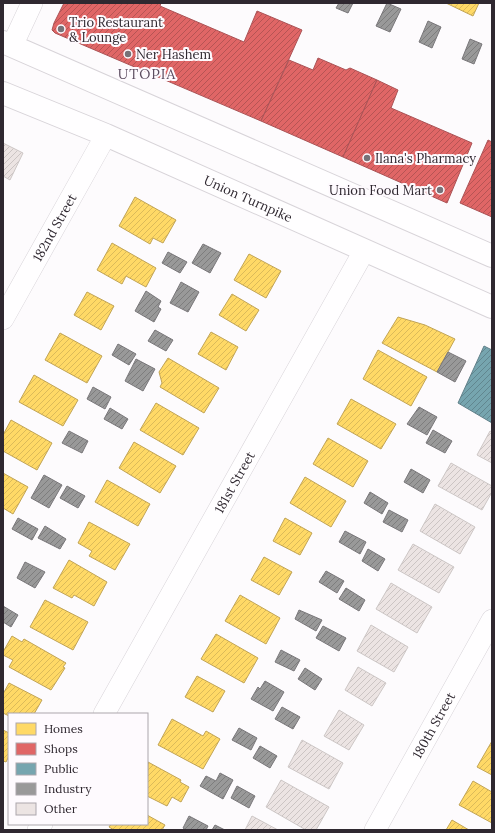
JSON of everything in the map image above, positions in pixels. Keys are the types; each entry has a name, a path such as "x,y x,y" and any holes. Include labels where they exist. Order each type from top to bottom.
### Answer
{"main road":[{"path":"7,44 492,256"},
{"name":"Union Turnpike","path":"3,92 106,135 492,307"}],"street":[{"path":"7,44 32,3"},
{"name":"182nd Street","path":"3,319 106,135"},
{"name":"181st Street","path":"105,713 364,251"},
{"name":"180th Street","path":"375,830 492,620"}],"building: Homes":[{"path":"446,3 479,3 473,16"},
{"path":"135,197 176,220 163,243 153,238 150,244 119,226"},
{"path":"112,243 156,268 146,287 126,276 122,284 97,270"},
{"path":"249,254 281,271 266,298 234,280"},
{"path":"87,292 114,306 101,330 74,315"},
{"path":"232,294 259,310 246,331 219,315"},
{"path":"398,317 425,325 455,339 437,372 382,343"},
{"path":"211,332 238,347 226,370 198,354"},
{"path":"60,333 102,356 87,383 45,360"},
{"path":"378,350 427,377 411,406 363,379"},
{"path":"168,358 219,388 204,413 160,387 162,383 159,372"},
{"path":"34,375 78,400 63,426 19,402"},
{"path":"351,399 396,424 381,449 337,424"},
{"path":"156,403 199,428 183,455 140,430"},
{"path":"11,420 52,443 37,470 3,451 3,435"},
{"path":"328,438 368,461 353,487 313,464"},
{"path":"134,442 176,466 160,493 119,468"},
{"path":"3,473 28,487 13,514 3,508"},
{"path":"305,477 346,501 331,527 290,503"},
{"path":"107,480 150,504 138,526 95,502"},
{"path":"285,518 312,533 300,555 273,541"},
{"path":"89,522 130,544 115,570 89,556 92,551 78,543"},
{"path":"264,557 292,572 279,595 251,580"},
{"path":"69,560 107,582 94,606 74,595 72,598 53,588"},
{"path":"240,595 280,618 266,644 225,621"},
{"path":"45,600 88,622 73,650 30,627"},
{"path":"216,634 258,658 244,683 201,659"},
{"path":"12,636 22,642 24,639 66,663 63,667 65,668 51,690 9,667 13,660 3,655 3,652"},
{"path":"197,676 225,691 213,712 185,697"},
{"path":"9,683 42,700 35,713 8,713 8,716 3,713 3,694"},
{"path":"172,719 203,736 206,731 220,739 203,769 158,745"},
{"path":"3,730 8,732 8,758 6,762 3,761"},
{"path":"492,741 492,775 477,767"},
{"path":"148,762 181,780 180,782 189,787 181,802 172,797 167,806 148,796"},
{"path":"473,781 492,792 492,823 459,805"},
{"path":"148,816 165,825 162,830 114,830 109,827 110,825 148,825"},
{"path":"452,820 469,830 446,830"}],"building: Shops":[{"path":"64,3 161,3 160,6 244,42 257,11 302,30 261,121 55,33 52,30 54,23"},
{"path":"318,58 346,70 350,68 377,80 343,157 261,121 289,60 313,70"},
{"path":"377,80 398,90 391,108 472,143 447,203 343,157"},
{"path":"488,140 492,142 492,217 460,203"}],"building: Public":[{"path":"484,346 492,350 492,423 458,403"}],"building: Industry":[{"path":"339,3 353,3 348,13 336,8"},
{"path":"387,3 401,9 390,32 376,26"},
{"path":"428,21 441,27 432,48 419,42"},
{"path":"470,39 482,44 474,64 462,59"},
{"path":"203,244 221,253 210,273 192,263"},
{"path":"168,252 187,262 180,273 162,263"},
{"path":"181,282 199,292 188,312 170,303"},
{"path":"146,291 161,301 158,307 161,309 154,322 135,311"},
{"path":"155,330 173,340 166,351 148,341"},
{"path":"118,344 136,354 129,365 112,355"},
{"path":"448,352 466,361 455,382 437,372"},
{"path":"136,359 155,369 143,391 125,381"},
{"path":"93,387 111,397 105,409 87,399"},
{"path":"419,407 437,417 427,435 407,424"},
{"path":"110,408 128,419 122,429 104,419"},
{"path":"433,430 452,441 445,453 426,443"},
{"path":"69,431 88,441 82,453 62,443"},
{"path":"411,469 430,480 423,493 404,482"},
{"path":"44,475 62,485 49,508 31,498"},
{"path":"67,486 85,496 78,508 60,498"},
{"path":"370,492 388,503 382,514 364,503"},
{"path":"389,510 408,520 402,532 383,522"},
{"path":"18,518 38,529 32,540 12,529"},
{"path":"45,526 66,539 60,549 38,538"},
{"path":"345,531 366,542 360,554 339,542"},
{"path":"368,549 385,559 378,571 362,561"},
{"path":"25,562 45,572 35,588 17,578"},
{"path":"326,571 344,581 337,593 319,582"},
{"path":"346,588 365,600 359,611 339,599"},
{"path":"3,606 18,615 11,627 3,622"},
{"path":"299,610 322,620 316,631 295,619"},
{"path":"323,626 346,638 339,651 316,638"},
{"path":"281,650 300,660 294,671 275,662"},
{"path":"305,668 322,679 315,690 298,679"},
{"path":"265,681 284,692 273,711 251,699 258,687 260,689"},
{"path":"282,707 300,717 293,729 275,719"},
{"path":"239,728 257,738 251,750 232,740"},
{"path":"260,746 277,756 270,768 253,758"},
{"path":"220,773 233,780 223,799 200,786 206,776 216,781"},
{"path":"237,786 255,796 249,808 231,798"},
{"path":"189,816 208,826 206,830 186,830 183,828"},
{"path":"215,825 225,830 212,830"}],"building: Other":[{"path":"3,143 23,153 10,180 3,176"},
{"path":"490,431 492,432 492,463 477,455"},
{"path":"451,463 492,486 492,492 482,510 438,486"},
{"path":"435,504 475,527 460,554 420,531"},
{"path":"413,544 454,567 439,593 398,570"},
{"path":"391,583 432,607 417,633 376,609"},
{"path":"371,625 408,647 394,672 357,651"},
{"path":"358,667 386,683 372,706 345,690"},
{"path":"339,710 364,725 349,750 324,736"},
{"path":"302,740 343,763 329,789 288,767"},
{"path":"281,780 329,807 316,830 306,830 266,807"},
{"path":"252,816 278,830 245,830"}],"place":[{"name":"Trio Restaurant & Lounge","path":"61,29"},
{"name":"Ner Hashem","path":"128,54"},
{"name":"Ilana's Pharmacy","path":"367,158"},
{"name":"Union Food Mart","path":"440,190"}],"district":[{"name":"UTOPIA","path":"147,74"}]}
